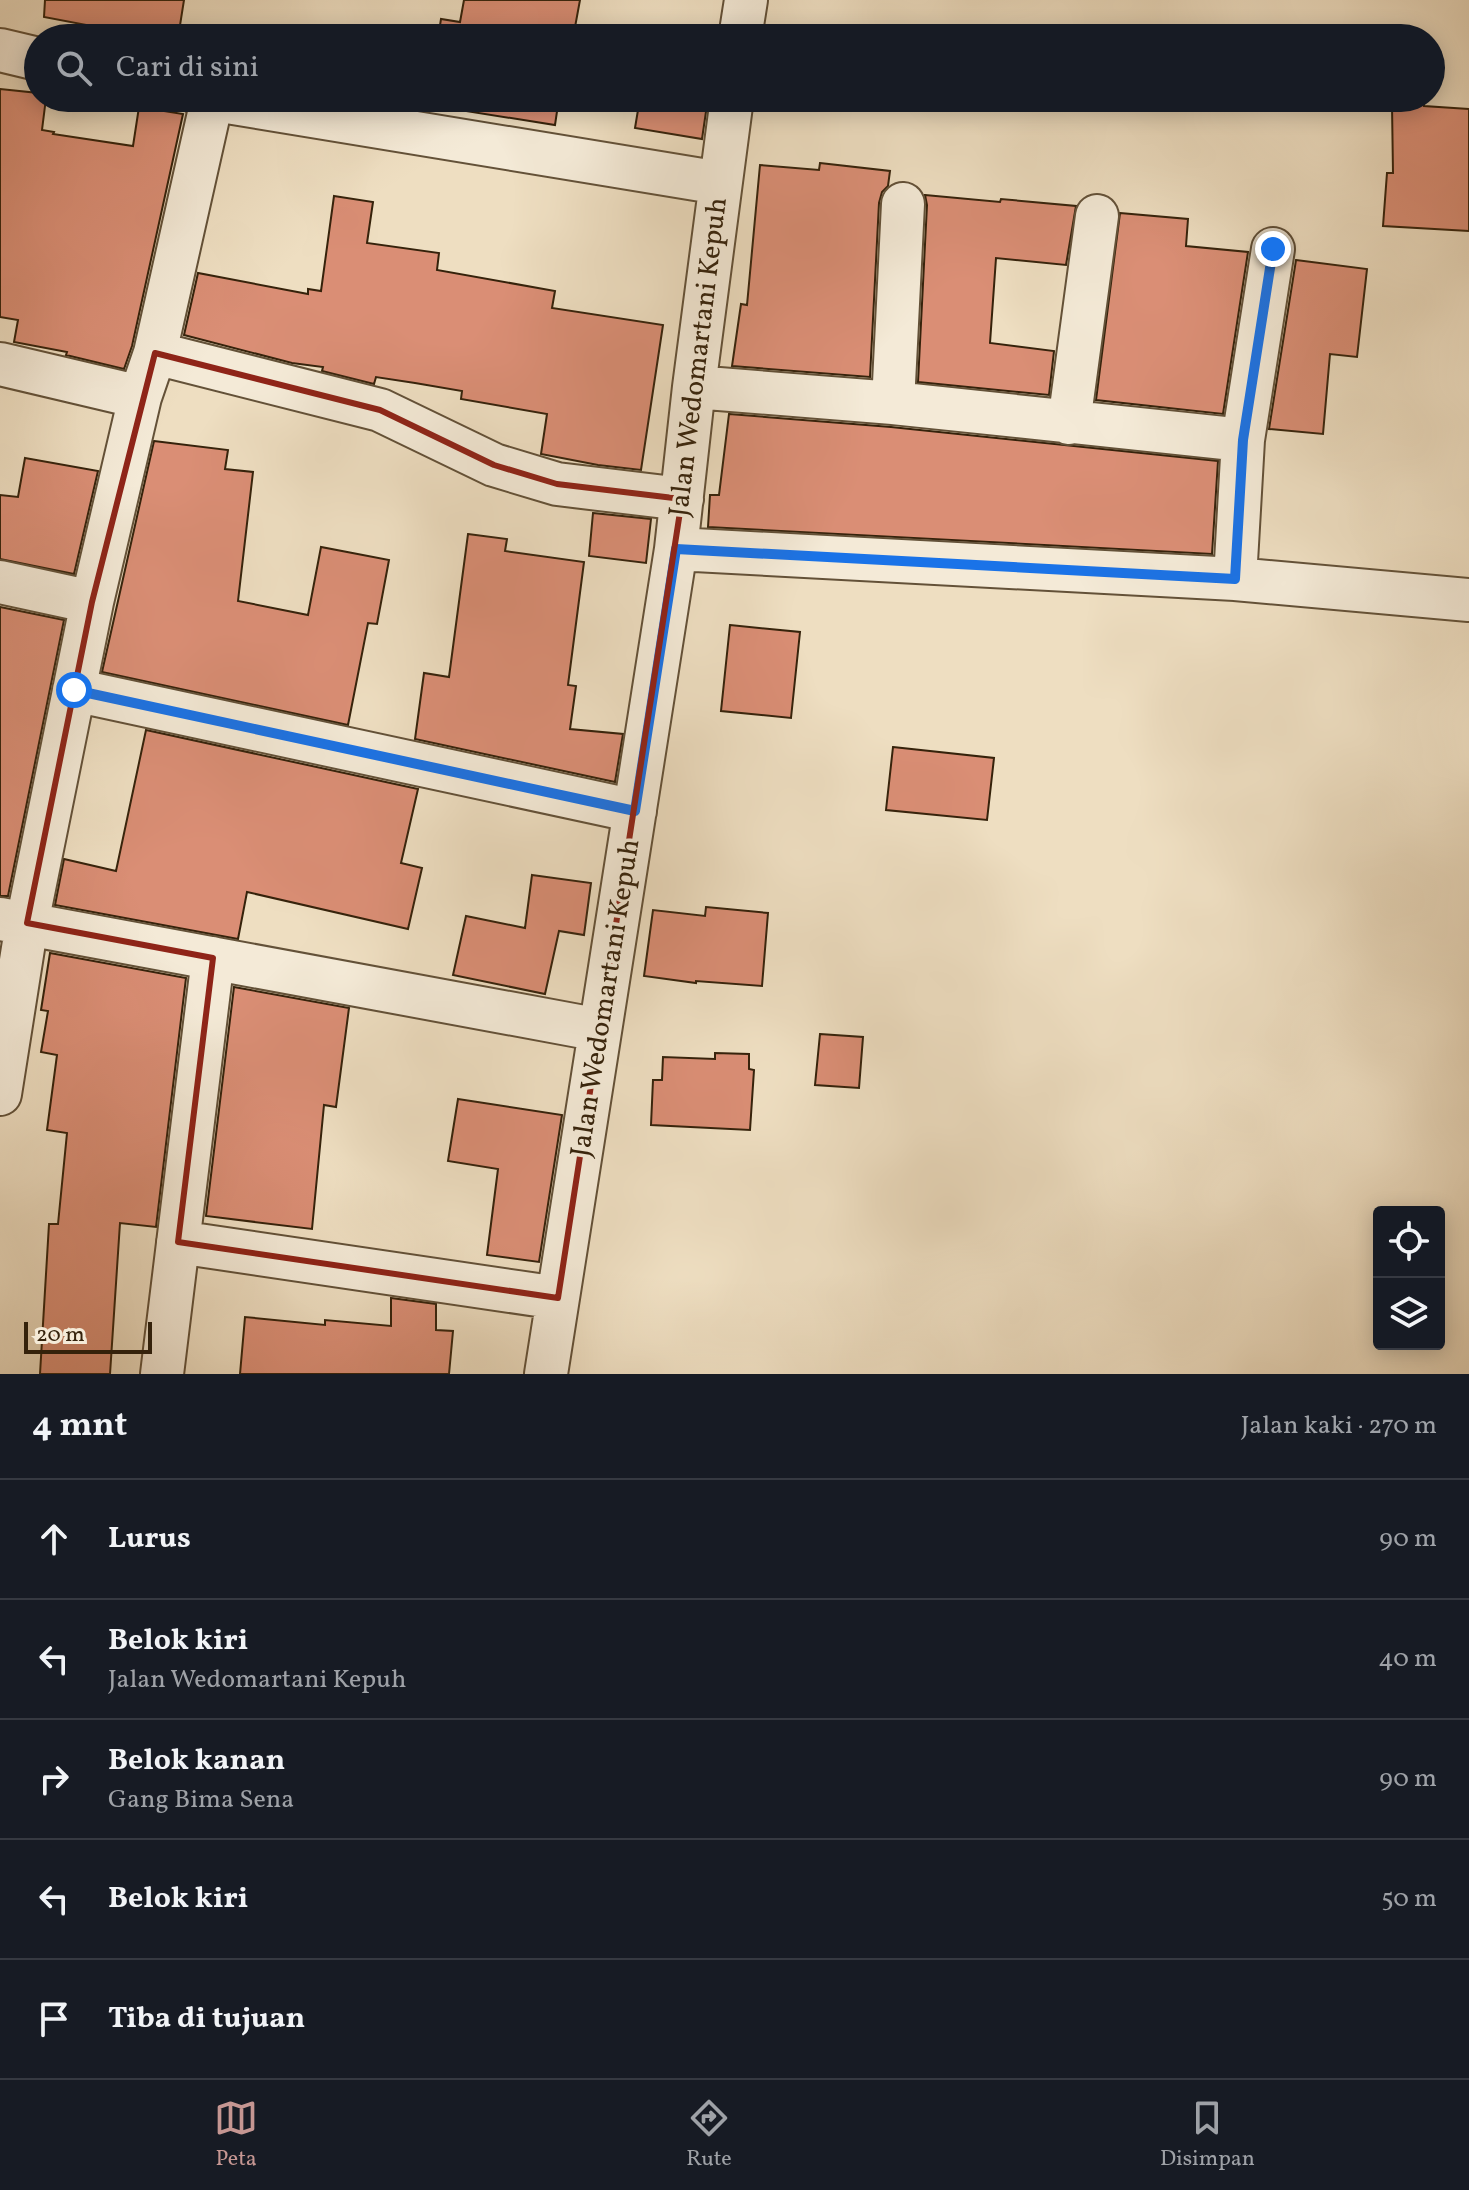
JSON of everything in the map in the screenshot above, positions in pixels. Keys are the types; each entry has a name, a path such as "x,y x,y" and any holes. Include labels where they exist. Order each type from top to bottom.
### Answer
{"street":[{"path":"742,24 746,0"},
{"path":"0,50 24,56"},
{"path":"0,1094 14,921 74,690 140,397 155,353 205,112"},
{"path":"287,112 720,183"},
{"name":"Jalan Wedomartani Kepuh","path":"546,1374 676,549 730,112"},
{"path":"893,403 903,204"},
{"path":"1069,423 1097,216"},
{"path":"1235,579 1243,440 1273,249"},
{"path":"155,353 380,410 494,465 557,484 682,499"},
{"path":"0,364 140,397"},
{"path":"694,387 893,403 1243,440"},
{"path":"676,549 1235,579 1469,600"},
{"path":"0,582 92,602"},
{"path":"74,690 635,811"},
{"path":"14,921 600,1030"},
{"path":"162,1374 213,958"},
{"path":"178,1242 558,1298"}],"highlighted area":[{"path":"155,353 380,410 494,465 557,484 682,499 558,1298 178,1242 213,958 27,923 92,602"}],"building":[{"path":"45,0 184,0 180,24 81,24 44,17"},
{"path":"464,0 580,0 576,24 440,24 441,19 460,22"},
{"path":"0,89 24,92 24,112 44,112 42,130 133,146 138,112 183,114 132,346 124,369 66,355 67,352 14,342 18,320 0,317"},
{"path":"1445,107 1469,109 1469,231 1383,226 1387,173 1393,173 1392,112 1445,112"},
{"path":"472,112 557,112 555,125"},
{"path":"638,112 706,112 702,139 635,128"},
{"path":"820,163 890,171 888,186 882,192 879,203 870,377 732,366 741,304 747,305 760,165 819,170"},
{"path":"925,195 1076,206 1066,265 996,258 990,343 1054,351 1049,395 918,382"},
{"path":"334,196 373,202 367,243 439,253 437,270 555,291 552,308 663,325 641,470 541,454 547,414 461,399 462,391 376,377 374,384 322,371 323,367 292,363 184,335 198,273 308,294 308,289 321,291"},
{"path":"1120,213 1188,219 1186,246 1248,252 1223,414 1096,400"},
{"path":"1296,260 1367,269 1357,357 1330,354 1323,434 1269,429"},
{"path":"729,414 891,427 1218,461 1212,554 708,527 710,495 719,495"},
{"path":"154,441 228,450 225,469 253,472 238,601 308,615 321,547 389,560 377,624 368,623 348,725 102,672"},
{"path":"25,458 98,471 74,574 0,559 0,495 18,497"},
{"path":"593,513 651,519 646,563 589,556"},
{"path":"468,534 507,539 505,551 584,562 568,685 576,686 570,729 623,734 615,782 415,739 424,673 449,677"},
{"path":"0,607 64,620 8,896 0,896"},
{"path":"730,625 800,632 791,718 721,711"},
{"path":"146,730 418,789 401,863 422,868 408,929 247,892 238,939 55,905 64,859 116,871"},
{"path":"893,747 994,758 987,820 886,810"},
{"path":"532,875 591,883 584,935 559,931 545,994 453,975 466,916 525,928"},
{"path":"706,907 768,913 762,986 696,983 644,976 653,910 705,916"},
{"path":"50,953 186,978 156,1227 120,1223 110,1374 40,1374 49,1224 58,1224 67,1133 47,1130 57,1055 41,1052 48,1011 41,1010"},
{"path":"234,987 349,1008 336,1107 324,1105 312,1229 206,1216"},
{"path":"820,1034 863,1037 859,1088 815,1085"},
{"path":"715,1053 749,1054 749,1069 754,1070 750,1130 651,1125 653,1080 662,1080 663,1057 715,1059"},
{"path":"458,1099 562,1115 539,1262 487,1255 498,1169 448,1161"},
{"path":"391,1298 436,1304 436,1330 453,1331 449,1374 240,1374 245,1317 325,1325 325,1320 391,1326"}],"route":[{"path":"74,690 635,811 676,549 1235,579 1243,440 1273,249"}]}
